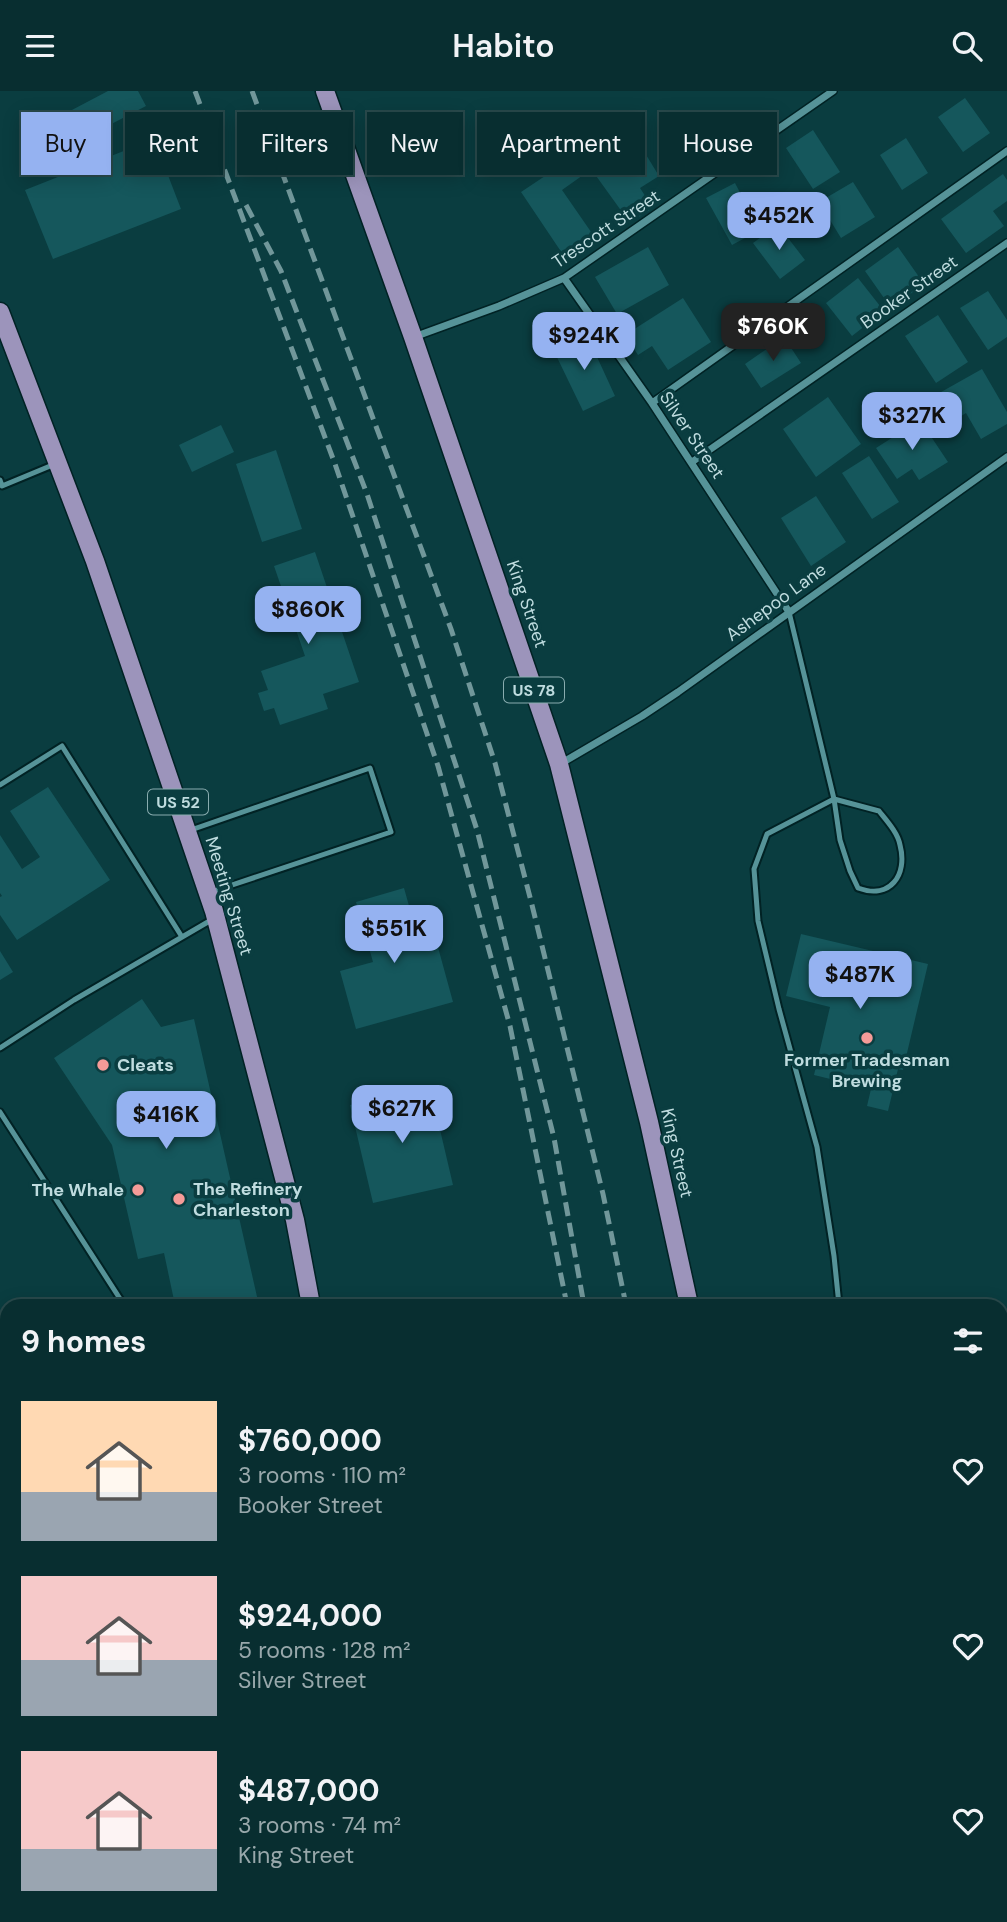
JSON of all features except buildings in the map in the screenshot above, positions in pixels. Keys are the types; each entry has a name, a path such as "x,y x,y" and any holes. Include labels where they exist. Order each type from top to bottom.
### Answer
{"main road":[{"name":"King Street","path":"325,91 413,337 559,764 649,1122 688,1299"},
{"name":"Meeting Street","path":"0,312 4,334 58,463 95,561 216,918 295,1220 310,1299"}],"street":[{"name":"Trescott Street","path":"413,337 499,306 564,278 833,91"},
{"path":"652,403 1007,151"},
{"name":"Booker Street","path":"692,463 1007,243"},
{"name":"Silver Street","path":"564,278 652,403 789,612"},
{"name":"Ashepoo Lane","path":"559,764 642,716 1007,457"}],"lane":[{"path":"1,484 58,463"},
{"path":"789,612 834,799 840,840 850,871 858,888 878,892 889,887 899,877 903,865 900,842 879,811 834,799 766,834 754,869 758,921 817,1147 838,1299"},
{"path":"0,785 62,746 182,937"},
{"path":"188,831 370,768 391,832 208,893"},
{"path":"0,1048 74,1000 216,918"},
{"path":"0,1112 120,1299"}],"railway":[{"path":"195,91 335,464 438,766 510,1026 566,1299"},
{"path":"252,91 451,629 495,763 603,1194 625,1299"},
{"path":"246,205 281,271 367,494 477,830 554,1138 583,1299"}],"place":[{"name":"Former Tradesman Brewing","path":"867,1038"},
{"name":"Cleats","path":"103,1065"},
{"name":"The Whale","path":"138,1190"},
{"name":"The Refinery Charleston","path":"179,1199"}]}
